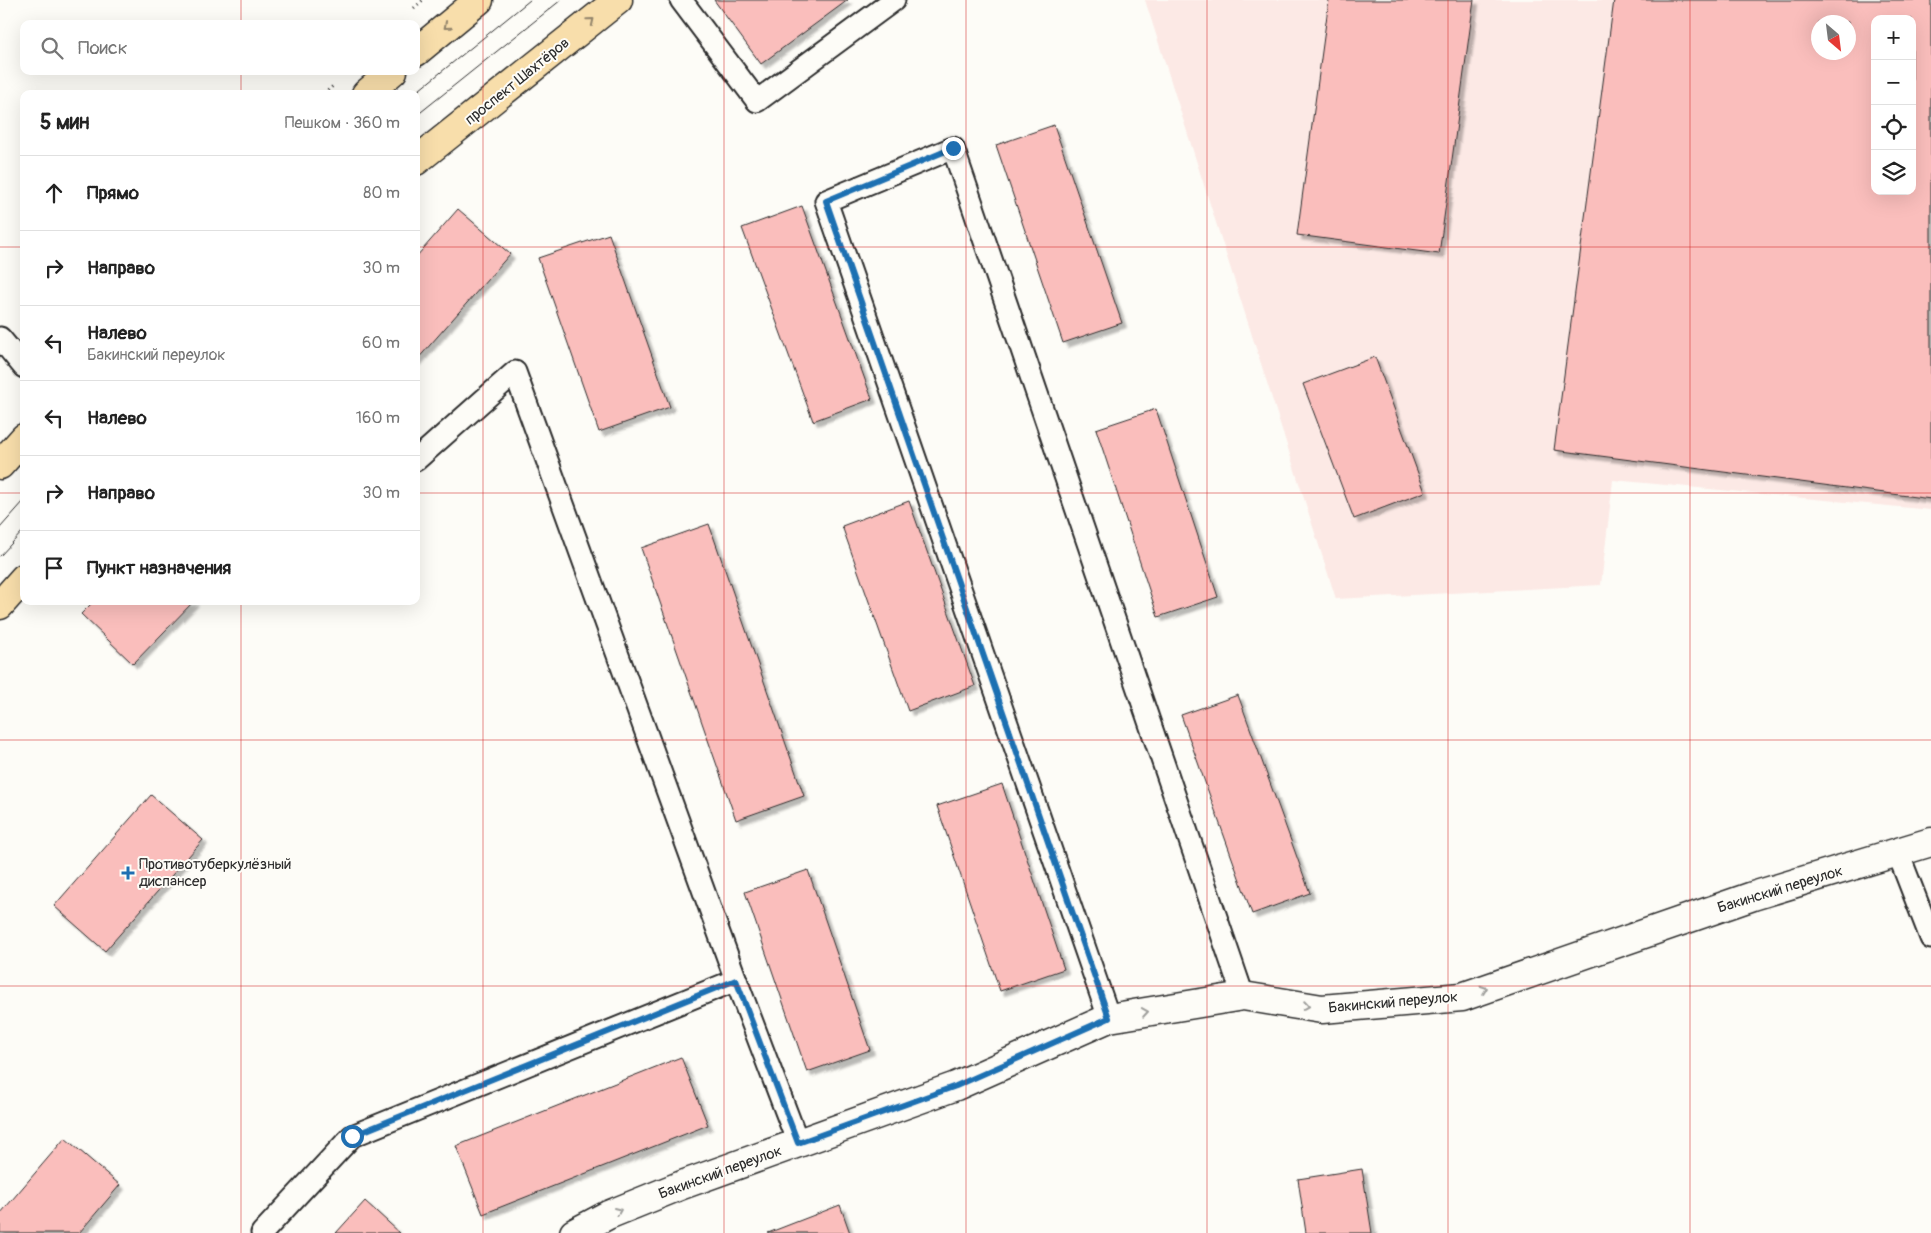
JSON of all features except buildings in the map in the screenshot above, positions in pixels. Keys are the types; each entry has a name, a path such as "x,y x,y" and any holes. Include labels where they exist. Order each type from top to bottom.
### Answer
{"main road":[{"path":"420,49 479,0"},
{"name":"проспект Шахтёров","path":"420,158 618,0"},
{"path":"371,90 388,75"},
{"path":"0,465 20,442"},
{"path":"0,605 20,582"}],"street":[{"name":"Бакинский переулок","path":"574,1233 608,1215 682,1185 956,1086 1109,1018 1244,996 1322,1009 1462,997 1753,896 1931,842"}],"lane":[{"path":"681,0 757,101 894,0"},
{"path":"1109,1018 826,201 953,148 1244,996"},
{"path":"0,338 20,362"},
{"path":"420,456 515,372 736,980 798,1143"},
{"path":"1898,853 1931,938"},
{"path":"262,1233 352,1136 736,980"}],"shaded area":[{"path":"1145,0 1931,0 1931,510 1613,480 1601,585 1336,599"}],"tram line":[{"path":"419,90 530,0"},
{"path":"420,113 561,0"},
{"path":"0,528 20,506"},
{"path":"0,556 20,534"}],"place":[{"name":"Противотуберкулёзный диспансер","path":"128,873"}],"route":[{"path":"352,1136 736,980 798,1143 956,1086 1109,1018 826,201 953,148"}]}
